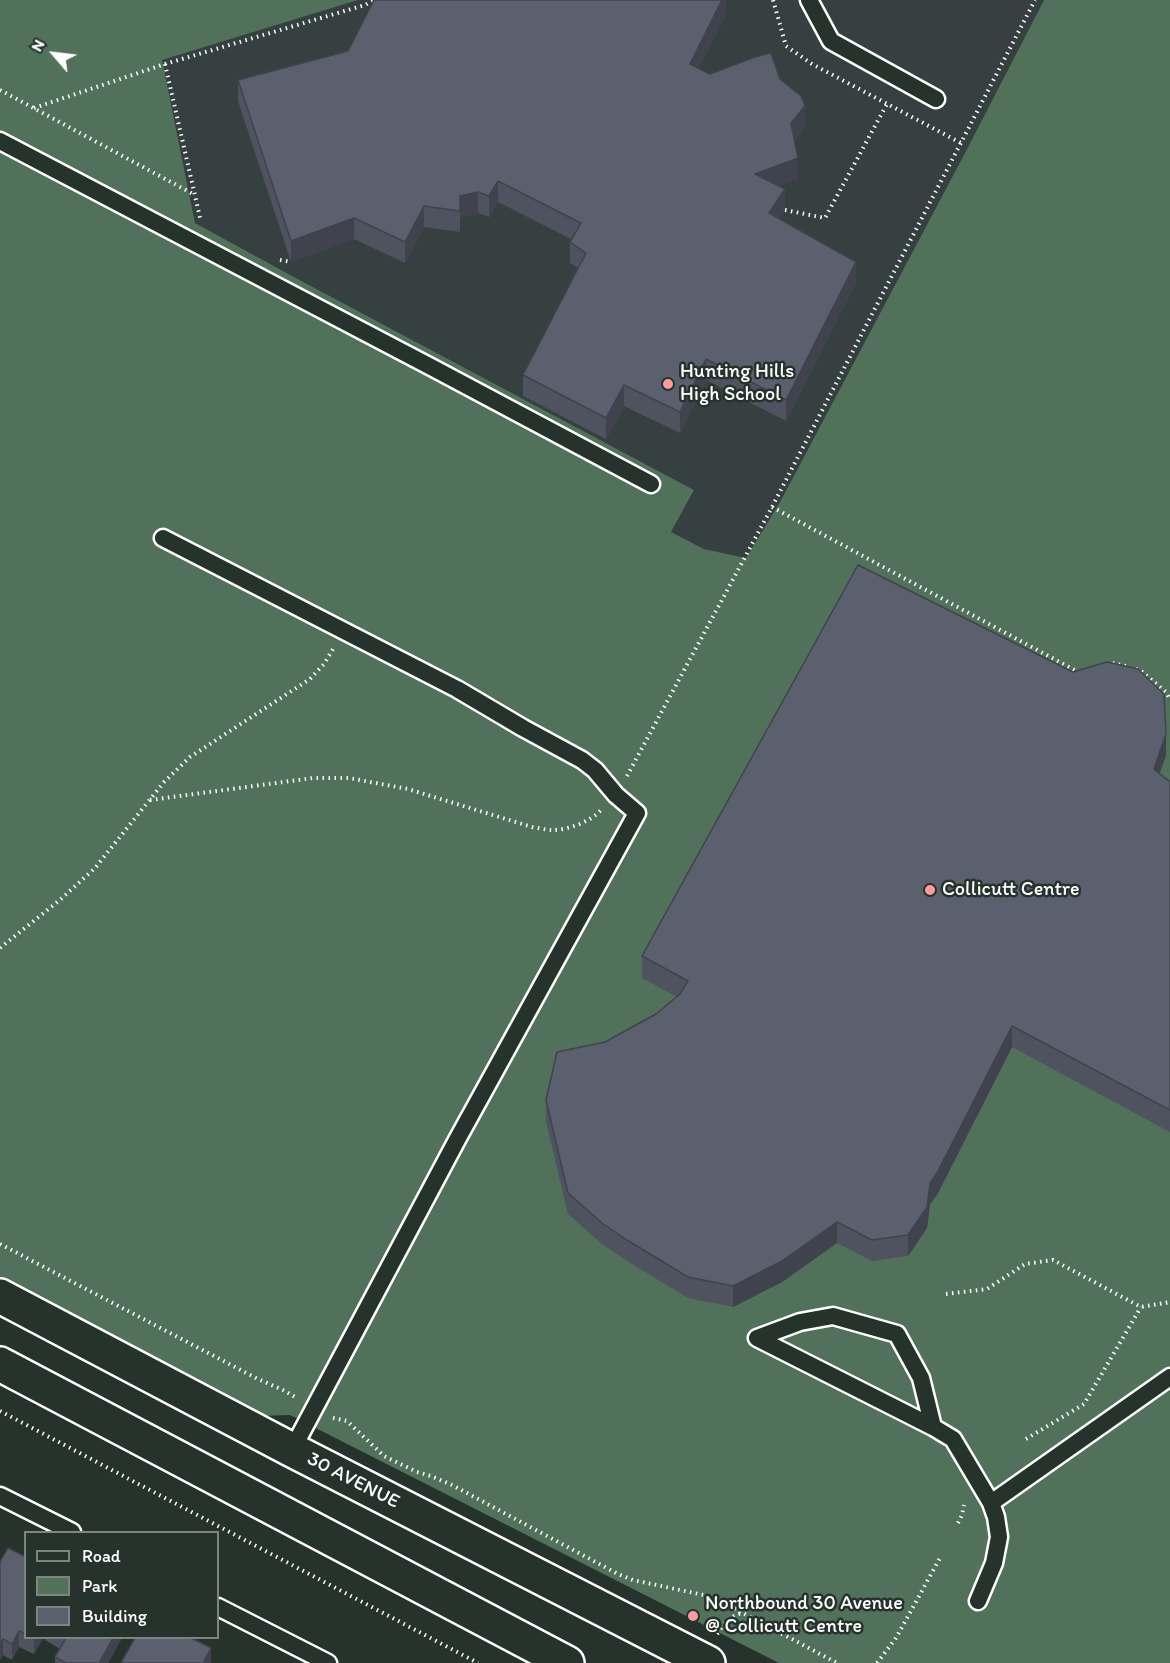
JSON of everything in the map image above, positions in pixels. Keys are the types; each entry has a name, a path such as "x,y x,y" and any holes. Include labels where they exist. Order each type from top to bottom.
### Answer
{"main road":[{"name":"30 AVENUE","path":"0,1296 291,1449 712,1649"},
{"path":"0,1364 567,1663"}],"lane":[{"path":"808,0 831,40 936,99"},
{"path":"0,141 651,484"},
{"path":"163,538 457,689 522,728 582,760 616,795 638,813 464,1127 291,1449"},
{"path":"933,1427 921,1378 897,1334 833,1316 800,1322 757,1338 953,1439 991,1503 996,1517 999,1537 993,1563 978,1601"},
{"path":"991,1503 1170,1377"},
{"path":"0,1496 68,1531"},
{"path":"219,1608 328,1663"}],"path":[{"path":"34,108 165,64 365,5 374,0"},
{"path":"773,0 786,46 812,64 961,143"},
{"path":"150,800 314,778 349,778 408,789 532,827 554,830 593,819 616,795 772,507 1035,0"},
{"path":"165,64 201,223"},
{"path":"0,90 196,196"},
{"path":"785,210 825,218 887,104"},
{"path":"280,260 291,262"},
{"path":"772,507 1087,677"},
{"path":"0,948 62,899 95,868 164,782 190,757 310,679 324,664 343,631"},
{"path":"1104,667 1112,663 1140,670 1167,693 1170,700"},
{"path":"0,1244 295,1397"},
{"path":"946,1294 987,1289 1025,1264 1053,1260 1141,1307 1170,1302"},
{"path":"1026,1439 1084,1404 1141,1307"},
{"path":"0,1411 478,1663"},
{"path":"331,1418 347,1421 384,1456 452,1485 618,1574 666,1589 713,1597 837,1663"},
{"path":"877,1663 896,1638 940,1558"},
{"path":"712,1649 729,1618 743,1613"}],"shaded area":[{"name":"Hunting Hills High School","path":"358,0 1044,0 780,502 746,558 704,549 671,532 694,490 195,223 161,60"}],"green space":[{"path":"0,0 358,0 162,60 195,223 694,490 671,532 704,549 746,558 780,502 1044,0 1170,0 1170,1663 779,1663 290,1415 258,1416 0,1279"}],"building":[{"path":"374,0 722,0 690,64 710,74 771,53 780,79 801,96 805,106 791,123 798,158 755,174 785,189 769,213 856,262 786,400 706,359 680,412 624,385 606,418 523,375 586,253 570,242 581,223 498,181 489,196 478,192 460,196 460,211 424,206 405,242 354,218 291,241 238,80 348,51"},
{"name":"Collicutt Centre","path":"858,565 1073,672 1107,662 1138,669 1164,694 1166,734 1154,769 1170,781 1170,1110 1012,1026 930,1183 927,1207 908,1235 872,1240 837,1222 782,1261 733,1286 688,1277 602,1223 568,1193 546,1100 557,1052 605,1042 656,1014 680,994 688,981 642,956"},
{"path":"8,1548 24,1556 24,1633 19,1631 12,1644 3,1639 0,1644 0,1562"},
{"path":"65,1639 112,1639 99,1663 66,1663 55,1657"},
{"path":"134,1639 193,1639 211,1648 203,1663 121,1663"}],"place":[{"name":"Hunting Hills High School","path":"668,384"},
{"name":"Collicutt Centre","path":"930,890"},
{"name":"Northbound 30 Avenue @ Collicutt Centre","path":"693,1616"}]}
